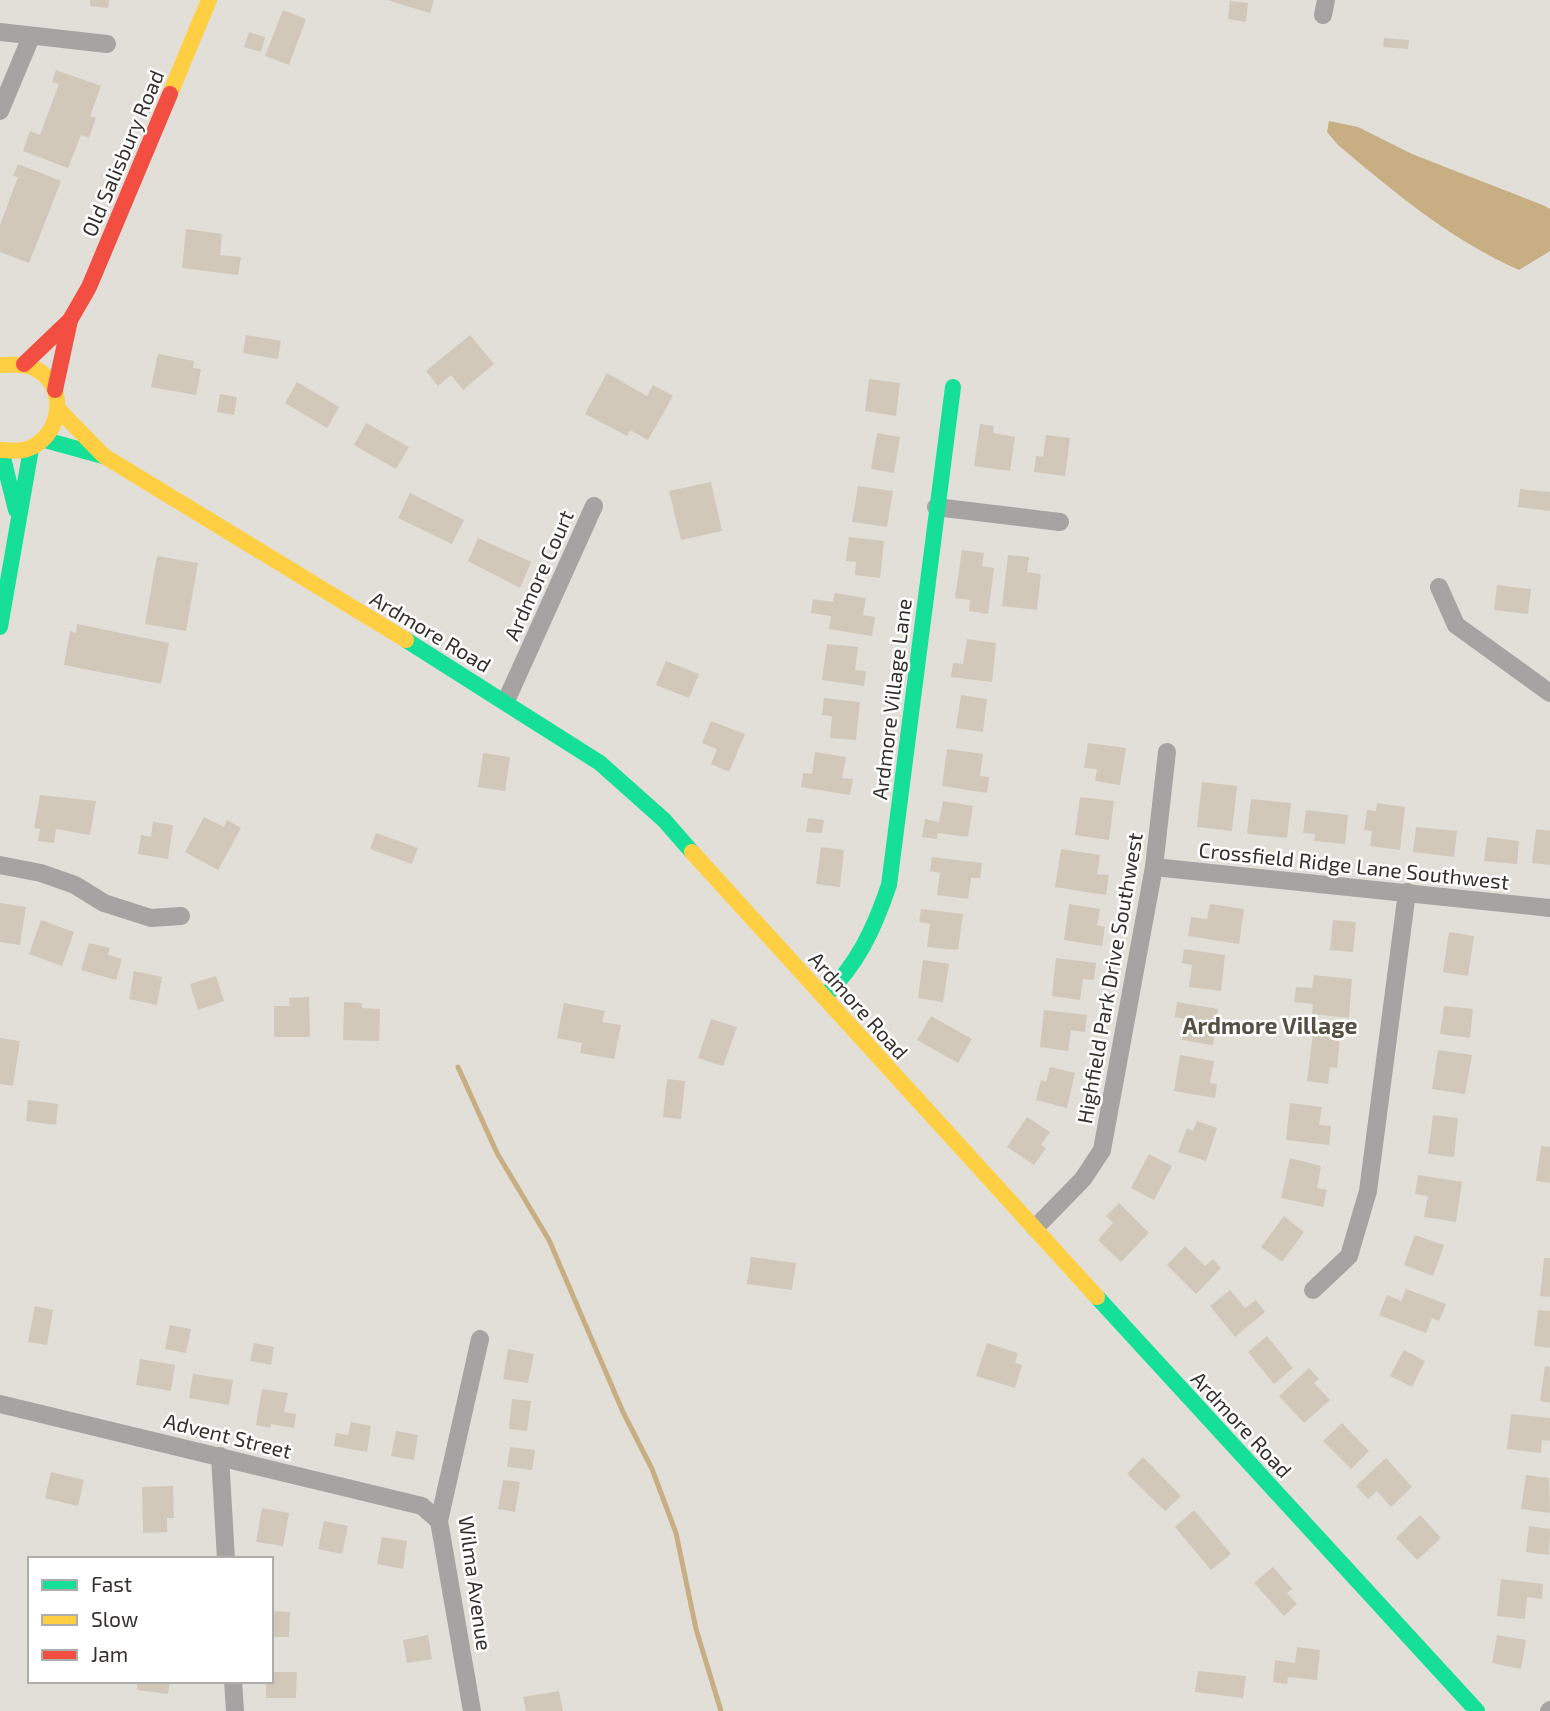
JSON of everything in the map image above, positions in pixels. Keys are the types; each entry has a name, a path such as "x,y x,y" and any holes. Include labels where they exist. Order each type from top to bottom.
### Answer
{"street":[{"name":"Old Salisbury Road","path":"24,364 70,320 89,287 209,0"},
{"path":"0,32 107,44"},
{"path":"0,111 31,37"},
{"name":"Old Salisbury Road","path":"59,410 55,390 70,320"},
{"path":"0,365 24,364 48,378 55,390"},
{"name":"Ardmore Village Lane","path":"824,997 846,978 864,953 889,885 953,387"},
{"path":"0,627 18,517 38,444 57,421 59,410"},
{"name":"Ardmore Road","path":"59,410 104,456 506,701 600,763 664,820 1477,1711"},
{"path":"18,517 1,450 16,452 38,444"},
{"name":"Ardmore Road","path":"38,444 104,456"},
{"name":"Ardmore Court","path":"506,701 594,506"},
{"path":"936,507 1060,522"},
{"path":"1439,587 1456,625 1550,693"},
{"name":"Highfield Park Drive Southwest","path":"1035,1228 1083,1179 1102,1150 1154,867 1167,752"},
{"path":"0,865 64,881 104,903 151,918 181,916"},
{"name":"Crossfield Ridge Lane Southwest","path":"1154,867 1550,908"},
{"path":"1313,1290 1349,1256 1368,1191 1407,892"},
{"name":"Wilma Avenue","path":"472,1711 439,1521 480,1339"},
{"name":"Advent Street","path":"0,1404 422,1506 439,1521"},
{"path":"220,1456 226,1557"},
{"path":"233,1683 234,1711"}],"shaded area":[{"path":"1329,121 1358,127 1412,154 1545,206 1550,209 1550,251 1519,270 1469,244 1403,198 1338,145 1327,132"}],"building":[{"path":"90,0 109,0 108,8 90,6"},
{"path":"387,0 434,0 430,13"},
{"path":"1230,1 1248,3 1246,22 1228,19"},
{"path":"283,10 306,19 289,65 265,56"},
{"path":"249,32 265,37 261,52 244,47"},
{"path":"1384,38 1409,40 1408,49 1383,47"},
{"path":"56,70 101,86 90,116 96,118 89,138 81,135 68,168 23,151 30,131 40,135 59,84 52,82"},
{"path":"18,164 61,181 29,263 0,252 0,225 18,177 13,176"},
{"path":"186,229 222,234 220,255 241,257 238,275 182,268"},
{"path":"246,335 281,341 278,359 243,353"},
{"path":"470,335 494,364 463,390 451,375 438,386 426,371"},
{"path":"158,354 194,361 193,368 201,369 196,395 151,387"},
{"path":"607,373 647,396 653,385 673,396 648,440 630,430 627,436 585,414"},
{"path":"869,379 900,383 896,416 865,411"},
{"path":"297,382 339,407 327,428 285,403"},
{"path":"220,394 237,397 234,415 217,412"},
{"path":"366,423 409,447 396,469 354,445"},
{"path":"980,424 994,426 993,433 1015,437 1010,471 974,466"},
{"path":"877,433 900,437 894,473 871,469"},
{"path":"1046,435 1070,438 1065,476 1034,472 1036,456 1043,457"},
{"path":"711,482 722,531 681,540 669,491"},
{"path":"858,486 893,491 887,527 852,522"},
{"path":"1520,489 1550,492 1550,511 1518,507"},
{"path":"410,493 464,520 452,544 398,518"},
{"path":"849,537 884,541 880,578 855,575 856,562 846,561"},
{"path":"478,538 531,562 520,588 468,561"},
{"path":"962,550 984,553 982,566 994,568 988,614 969,611 970,600 955,598"},
{"path":"1008,555 1029,557 1027,572 1041,574 1037,610 1002,606"},
{"path":"157,556 198,563 186,631 145,624"},
{"path":"1497,585 1531,589 1528,614 1494,610"},
{"path":"835,593 866,598 863,615 875,617 872,636 829,629 831,616 811,613 813,599 833,602"},
{"path":"77,624 169,643 161,684 64,665 70,631 76,633"},
{"path":"967,639 996,643 992,682 951,677 953,663 963,664"},
{"path":"827,644 858,647 855,670 866,671 864,686 822,680"},
{"path":"666,661 699,674 689,698 656,685"},
{"path":"961,695 987,699 983,732 956,728"},
{"path":"824,698 860,702 856,740 830,738 832,716 822,715"},
{"path":"711,721 745,734 729,772 711,764 717,749 702,743"},
{"path":"1088,743 1126,748 1120,785 1095,781 1097,769 1084,768"},
{"path":"947,749 983,754 980,776 989,777 987,793 942,786"},
{"path":"815,752 846,757 842,778 853,779 850,795 801,787 803,773 812,774"},
{"path":"483,753 510,757 505,791 478,787"},
{"path":"1202,782 1237,786 1232,831 1197,827"},
{"path":"40,795 96,801 90,835 56,829 54,843 38,841 40,829 34,828"},
{"path":"1080,797 1114,801 1109,840 1075,835"},
{"path":"1251,799 1291,803 1287,838 1247,834"},
{"path":"943,801 973,806 968,837 938,833 937,839 922,837 925,819 939,822"},
{"path":"1377,803 1405,807 1400,850 1370,846 1372,831 1364,830 1367,810 1376,811"},
{"path":"1306,810 1348,815 1345,844 1314,841 1315,834 1303,833"},
{"path":"204,817 224,827 227,820 241,828 218,870 185,852"},
{"path":"808,818 824,820 822,833 806,832"},
{"path":"153,822 173,825 168,859 138,854 141,835 151,837"},
{"path":"1416,827 1457,831 1454,857 1413,852"},
{"path":"1536,829 1550,831 1550,865 1532,863"},
{"path":"376,833 418,848 412,864 370,849"},
{"path":"1487,837 1519,841 1517,864 1484,861"},
{"path":"821,847 844,850 840,887 816,884"},
{"path":"1061,849 1100,855 1097,874 1109,875 1106,895 1055,887"},
{"path":"932,857 982,863 980,878 971,878 968,899 937,895 940,873 930,871"},
{"path":"0,903 26,907 20,945 0,942"},
{"path":"1069,904 1100,909 1097,925 1105,927 1102,946 1064,940"},
{"path":"1210,904 1244,909 1239,944 1188,936 1191,917 1207,919"},
{"path":"921,909 963,914 958,950 927,947 930,924 919,922"},
{"path":"41,920 74,932 62,966 29,954"},
{"path":"1333,920 1356,922 1353,952 1330,950"},
{"path":"1449,932 1474,936 1468,976 1443,972"},
{"path":"89,943 110,948 108,955 122,959 116,980 81,970"},
{"path":"1184,949 1225,955 1221,991 1189,987 1192,965 1182,963"},
{"path":"1056,958 1096,963 1094,980 1083,979 1080,1000 1052,996"},
{"path":"923,960 949,964 943,1002 918,998"},
{"path":"134,971 162,977 157,1005 129,999"},
{"path":"1314,975 1352,979 1349,1018 1312,1014 1313,1004 1294,1002 1296,987 1312,988"},
{"path":"216,976 224,1001 198,1010 190,984"},
{"path":"309,997 310,1037 274,1037 274,1006 290,1006 289,998"},
{"path":"344,1002 362,1003 362,1008 380,1009 379,1041 343,1040"},
{"path":"1177,1002 1218,1009 1213,1045 1182,1040 1185,1019 1175,1017"},
{"path":"564,1003 605,1011 602,1022 621,1025 614,1059 580,1053 582,1043 557,1038"},
{"path":"1444,1006 1473,1009 1470,1038 1440,1034"},
{"path":"1044,1010 1087,1015 1085,1032 1071,1030 1068,1051 1040,1047"},
{"path":"931,1016 972,1039 958,1063 917,1040"},
{"path":"711,1019 737,1027 723,1066 698,1058"},
{"path":"1313,1034 1340,1038 1337,1068 1330,1067 1328,1084 1307,1081"},
{"path":"0,1038 20,1041 13,1086 0,1084"},
{"path":"1438,1050 1472,1055 1465,1094 1432,1089"},
{"path":"1180,1055 1214,1061 1210,1083 1217,1084 1215,1098 1174,1091"},
{"path":"1050,1067 1075,1073 1067,1108 1036,1100 1041,1080 1046,1082"},
{"path":"667,1079 685,1081 681,1119 663,1117"},
{"path":"28,1100 58,1104 56,1125 26,1121"},
{"path":"1290,1103 1322,1107 1319,1125 1331,1126 1329,1145 1286,1140"},
{"path":"1433,1115 1458,1118 1454,1157 1428,1154"},
{"path":"1027,1117 1050,1132 1041,1145 1046,1148 1034,1165 1007,1147"},
{"path":"1197,1121 1217,1128 1206,1161 1178,1152 1187,1128 1193,1131"},
{"path":"1541,1146 1550,1147 1550,1183 1536,1181"},
{"path":"1149,1154 1172,1166 1154,1200 1131,1188"},
{"path":"1290,1158 1321,1166 1317,1188 1327,1190 1323,1207 1281,1198"},
{"path":"1418,1175 1462,1182 1456,1222 1424,1217 1428,1196 1415,1194"},
{"path":"1119,1203 1149,1233 1121,1262 1098,1240 1113,1223 1106,1216"},
{"path":"1284,1216 1304,1232 1282,1262 1261,1247"},
{"path":"1415,1235 1444,1245 1433,1276 1404,1265"},
{"path":"1185,1246 1205,1266 1213,1259 1221,1268 1196,1294 1167,1265"},
{"path":"751,1257 796,1263 792,1290 747,1284"},
{"path":"1544,1258 1550,1258 1550,1297 1540,1296"},
{"path":"1406,1289 1446,1304 1439,1321 1432,1318 1426,1333 1379,1315 1387,1295 1401,1301"},
{"path":"1230,1290 1245,1308 1256,1300 1265,1312 1235,1337 1210,1306"},
{"path":"35,1306 53,1310 47,1345 28,1342"},
{"path":"1538,1310 1550,1311 1550,1348 1534,1346"},
{"path":"170,1325 191,1329 186,1353 165,1349"},
{"path":"1267,1336 1293,1368 1274,1384 1248,1352"},
{"path":"254,1343 274,1347 271,1365 250,1361"},
{"path":"987,1343 1018,1353 1015,1363 1022,1365 1015,1388 976,1376"},
{"path":"508,1349 534,1354 528,1383 503,1379"},
{"path":"1404,1350 1425,1361 1412,1387 1390,1376"},
{"path":"140,1359 175,1365 171,1391 136,1385"},
{"path":"1545,1366 1550,1367 1550,1403 1540,1401"},
{"path":"1309,1368 1319,1379 1314,1383 1330,1400 1304,1423 1279,1396"},
{"path":"193,1374 233,1380 229,1405 189,1398"},
{"path":"262,1389 288,1393 284,1412 296,1414 294,1428 271,1424 270,1428 256,1425"},
{"path":"512,1399 531,1401 527,1431 509,1429"},
{"path":"1511,1414 1550,1418 1550,1441 1542,1440 1541,1453 1507,1449"},
{"path":"351,1422 371,1426 367,1452 334,1446 336,1433 348,1435"},
{"path":"1342,1423 1369,1451 1351,1469 1323,1441"},
{"path":"396,1431 418,1435 414,1460 391,1456"},
{"path":"510,1447 535,1450 532,1470 507,1467"},
{"path":"1143,1457 1181,1496 1165,1511 1127,1474"},
{"path":"1386,1458 1412,1487 1391,1507 1377,1491 1368,1499 1356,1486"},
{"path":"51,1472 84,1480 78,1506 45,1498"},
{"path":"1526,1475 1549,1478 1550,1513 1521,1509"},
{"path":"503,1480 520,1482 515,1512 498,1509"},
{"path":"173,1486 174,1518 167,1518 167,1532 143,1533 142,1487"},
{"path":"262,1508 289,1513 283,1546 256,1542"},
{"path":"1194,1510 1231,1554 1211,1570 1175,1527"},
{"path":"1420,1515 1441,1538 1417,1560 1396,1538"},
{"path":"324,1521 348,1526 342,1554 318,1549"},
{"path":"1529,1526 1550,1529 1549,1555 1526,1552"},
{"path":"382,1537 407,1541 403,1569 377,1564"},
{"path":"1273,1567 1292,1589 1287,1593 1297,1604 1284,1616 1254,1583"},
{"path":"1501,1579 1543,1584 1542,1599 1527,1597 1525,1619 1497,1616"},
{"path":"273,1611 290,1612 289,1637 273,1637"},
{"path":"428,1635 432,1659 407,1663 403,1640"},
{"path":"1497,1635 1526,1640 1521,1669 1492,1663"},
{"path":"1297,1647 1320,1650 1317,1680 1288,1677 1287,1684 1273,1682 1275,1660 1295,1663"},
{"path":"1198,1671 1246,1676 1243,1698 1195,1692"},
{"path":"273,1672 297,1672 296,1698 266,1698 266,1683 273,1683"},
{"path":"138,1683 170,1683 168,1694 137,1690"},
{"path":"559,1691 563,1711 526,1711 523,1697"}],"waterway":[{"path":"458,1067 497,1153 549,1240 623,1412 652,1469 676,1533 696,1629 721,1711"}],"traffic: fast":[{"path":"824,997 856,959 889,885 953,387"},
{"path":"45,440 103,456"},
{"path":"0,627 31,449"},
{"path":"1,450 16,510"},
{"path":"406,640 600,763 664,820 692,852"},
{"path":"1097,1297 1477,1711"}],"traffic: slow":[{"path":"170,94 209,0"},
{"path":"0,365 22,365 42,373 55,392 57,404 52,426 38,444 24,450 0,450"},
{"path":"59,410 104,456 406,640"},
{"path":"692,852 1097,1297"}],"traffic: jam":[{"path":"24,364 70,320 89,287 170,94"},
{"path":"55,390 70,320"}],"district":[{"name":"Ardmore Village","path":"1270,1025"}]}
